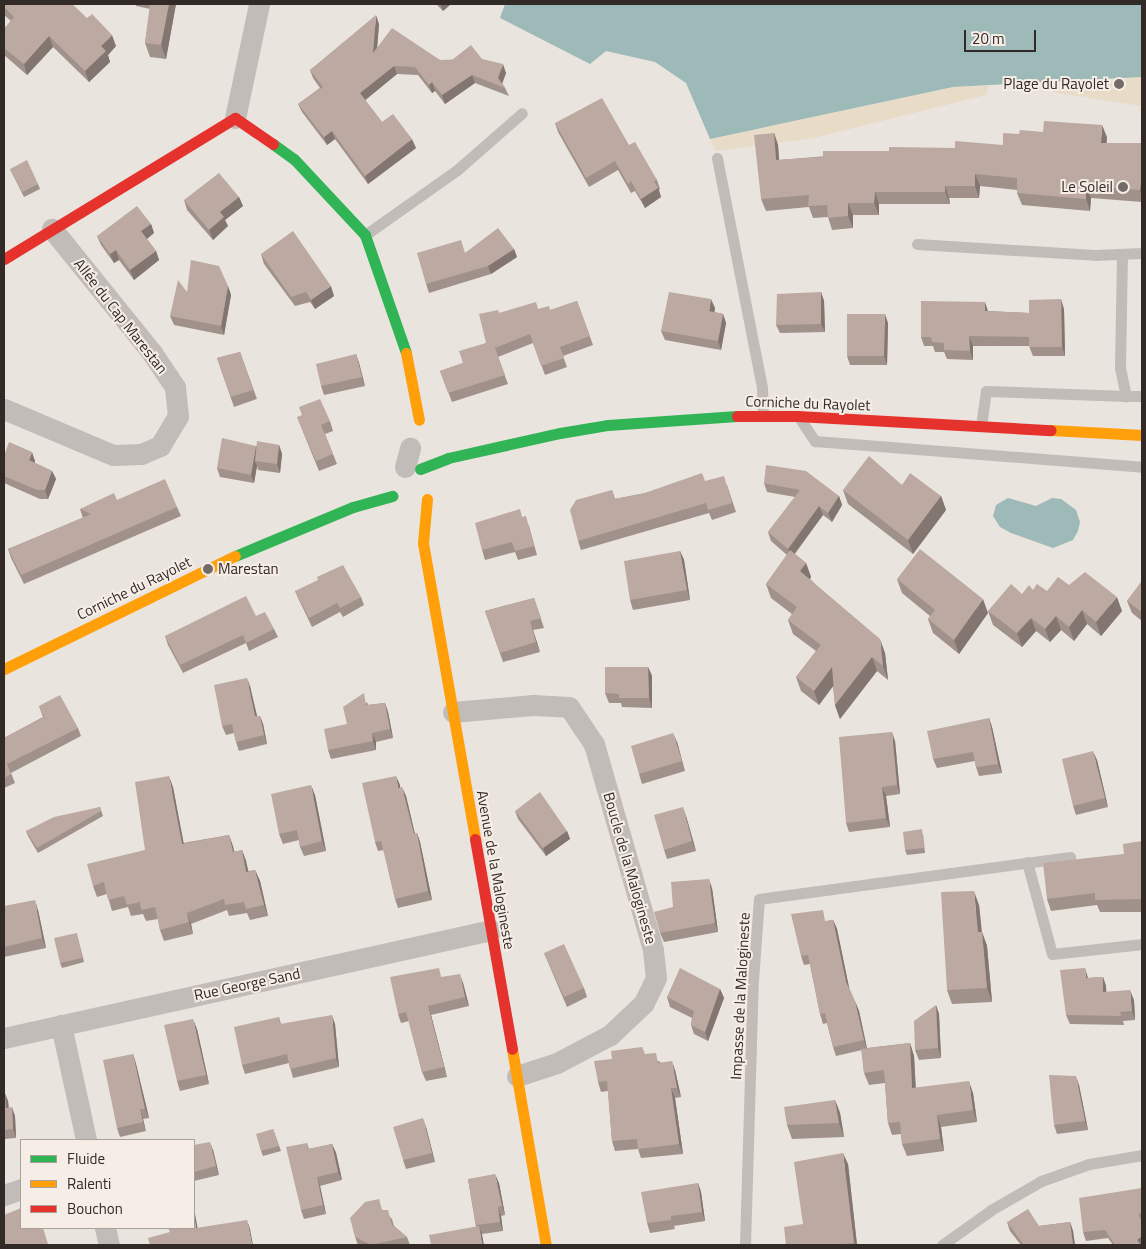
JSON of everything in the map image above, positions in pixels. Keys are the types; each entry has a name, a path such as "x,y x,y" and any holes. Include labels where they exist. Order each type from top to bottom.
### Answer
{"street":[{"path":"4,259 235,118 259,4"},
{"path":"235,118 294,159 365,235 404,344 419,420"},
{"name":"Allée du Cap Marestan","path":"4,410 113,455 141,454 160,446 178,416 175,387 153,354 52,229"},
{"name":"Corniche du Rayolet","path":"408,464 608,425 763,414 1142,435"},
{"name":"Corniche du Rayolet","path":"434,480 475,452"},
{"path":"408,464 434,480 427,500 416,507"},
{"path":"390,483 392,496 402,506"},
{"name":"Corniche du Rayolet","path":"4,668 258,545 353,507 392,496"},
{"name":"Avenue de la Malogineste","path":"427,500 423,543 546,1245"},
{"name":"Boucle de la Malogineste","path":"453,712 533,705 569,707 594,744 653,950 656,978 644,1003 610,1035 557,1063 517,1076"},
{"name":"Rue George Sand","path":"4,1038 491,930"},
{"path":"61,1025 86,1139"},
{"path":"4,1195 20,1189"},
{"path":"105,1229 109,1245"}],"lane":[{"path":"365,235 457,170 522,113"},
{"path":"717,158 762,388 763,414"},
{"path":"917,244 1122,254 1142,253"},
{"path":"1122,254 1120,368 1126,396"},
{"path":"981,426 986,391 1142,396"},
{"path":"797,416 814,441 1142,467"},
{"path":"408,464 419,420"},
{"name":"Impasse de la Malogineste","path":"745,1245 753,980 760,899 1070,857"},
{"path":"1027,862 1052,954 1142,944"},
{"path":"942,1245 991,1210 1041,1181 1089,1164 1142,1155"}],"sand":[{"name":"Plage du Rayolet","path":"1142,76 1142,106 1051,92"},
{"path":"989,86 986,95 814,138 716,151 710,139 953,87"}],"water":[{"path":"505,4 1142,4 1142,77 953,87 710,139 686,83 655,62 606,51 590,64 500,18"},
{"path":"1008,498 1036,506 1052,498 1061,499 1076,510 1080,522 1073,540 1053,548 1011,533 1000,527 993,516 996,505"}],"building":[{"path":"4,4 72,4 87,18 92,14 112,35 101,46 106,51 85,71 49,36 24,64 4,48 4,29 14,17 4,7"},
{"path":"150,4 169,4 161,45 145,43"},
{"path":"376,15 373,53 392,28 440,60 452,60 471,45 482,59 503,64 498,78 505,88 472,75 442,95 432,82 429,85 415,67 394,66 360,93 382,122 393,114 412,139 365,176 332,131 324,137 298,104 323,87 310,70"},
{"path":"602,98 629,145 635,142 657,180 654,181 658,188 641,199 631,181 628,184 615,161 586,178 555,123"},
{"path":"1044,121 1102,125 1101,143 1142,143 1142,183 1140,190 1086,186 1086,199 1017,193 1017,178 975,174 975,186 945,186 945,192 875,192 874,203 848,203 848,216 828,218 827,205 808,206 809,195 761,199 754,135 774,133 776,160 823,157 823,151 889,151 889,147 955,148 955,141 1003,145 1003,133 1019,134 1020,130 1043,132"},
{"path":"27,160 38,184 22,192 10,169"},
{"path":"219,173 239,197 220,212 224,217 209,230 184,200"},
{"path":"137,206 151,224 141,231 156,251 130,270 116,250 110,254 97,236"},
{"path":"498,228 514,249 488,266 426,284 417,253 461,240 465,253"},
{"path":"293,231 331,286 311,300 306,292 291,297 261,254"},
{"path":"191,260 219,266 228,286 221,326 170,316 178,280 187,292"},
{"path":"669,292 711,299 709,311 723,314 718,341 661,331"},
{"path":"821,292 821,324 776,325 777,294"},
{"path":"1061,299 1062,347 1029,347 1029,337 969,336 970,351 944,350 944,343 932,342 931,337 921,337 921,301 985,302 985,311 1029,313 1029,300"},
{"path":"577,301 590,336 560,347 564,358 541,366 530,334 495,348 505,375 448,393 440,371 463,363 459,351 486,343 479,314 498,310 499,313 536,302 538,309 549,306 550,310"},
{"path":"847,314 885,314 884,356 847,356"},
{"path":"240,352 253,390 231,397 217,358"},
{"path":"356,354 362,377 321,386 316,364"},
{"path":"320,399 330,421 321,425 333,454 316,461 297,417 302,415 299,407"},
{"path":"222,438 256,446 251,475 217,468"},
{"path":"257,441 279,445 277,464 255,461"},
{"path":"9,442 32,452 29,460 52,471 45,490 37,490 4,476 4,456"},
{"path":"869,456 902,485 910,473 941,496 908,540 843,490"},
{"path":"766,465 806,471 839,496 828,513 819,506 788,549 768,532 800,490 764,483"},
{"path":"702,473 705,481 724,476 732,503 708,510 706,503 578,541 570,510 576,500 612,490 614,499 642,494"},
{"path":"165,479 177,507 21,575 8,549 91,514 80,509 114,493 117,500"},
{"path":"520,509 522,517 526,516 534,546 515,551 512,542 482,550 475,523"},
{"path":"920,549 983,599 954,640 928,619 935,610 897,579"},
{"path":"790,550 806,563 800,571 880,639 883,666 872,657 835,705 832,667 814,691 796,677 821,645 788,620 797,607 766,584"},
{"path":"680,551 687,590 630,600 624,561"},
{"path":"343,565 361,597 340,608 337,603 309,618 295,591 318,580 317,577"},
{"path":"1085,572 1117,597 1096,622 1082,610 1069,627 1056,616 1045,629 1031,618 1017,633 988,611 1011,584 1022,594 1029,585 1033,590 1037,584 1047,591 1058,577 1069,585"},
{"path":"1142,581 1142,612 1127,601"},
{"path":"246,596 256,616 265,612 274,629 246,643 243,635 180,665 165,636"},
{"path":"534,598 541,618 530,621 536,642 500,653 485,611"},
{"path":"605,667 648,667 649,698 619,698 619,694 605,693"},
{"path":"247,678 255,716 260,716 264,735 236,742 232,724 222,726 214,685"},
{"path":"364,693 366,705 385,703 390,729 372,733 373,741 328,750 324,729 347,724 343,707"},
{"path":"60,695 78,728 7,764 11,774 4,778 4,738 44,717 39,706"},
{"path":"989,718 998,764 976,767 973,752 933,759 927,731"},
{"path":"892,732 897,785 882,787 886,818 846,823 839,737"},
{"path":"673,733 682,761 639,774 631,746"},
{"path":"1093,751 1105,798 1073,806 1062,759"},
{"path":"169,776 182,844 229,835 233,852 242,850 246,872 255,870 264,905 246,909 244,902 225,905 224,899 187,913 189,922 160,930 155,907 141,910 140,902 127,905 124,896 108,900 104,882 93,886 87,864 145,850 135,782"},
{"path":"396,776 398,788 402,787 414,834 417,833 428,891 395,899 381,841 375,842 362,783"},
{"path":"311,785 322,841 300,847 297,830 279,834 271,794"},
{"path":"540,792 567,831 543,848 515,811"},
{"path":"100,807 101,811 37,848 26,831 54,817"},
{"path":"683,807 692,841 664,850 654,815"},
{"path":"922,829 924,848 905,850 903,832"},
{"path":"1142,841 1142,899 1095,900 1095,893 1047,899 1043,863 1124,854 1123,844"},
{"path":"709,879 715,923 660,933 654,912 673,907 671,882"},
{"path":"974,891 978,932 982,932 987,988 947,990 941,892"},
{"path":"35,900 42,938 4,947 4,906"},
{"path":"823,910 825,921 833,920 846,982 855,1001 864,1040 833,1047 825,1013 820,1014 808,955 801,956 791,914"},
{"path":"77,933 82,958 60,963 54,938"},
{"path":"564,944 584,988 564,997 544,953"},
{"path":"439,968 441,977 460,974 465,997 428,1006 444,1067 422,1072 406,1012 398,1014 390,977"},
{"path":"680,968 720,989 705,1032 691,1025 694,1011 667,997"},
{"path":"1085,968 1086,978 1103,977 1103,992 1130,990 1132,1011 1120,1012 1121,1016 1066,1015 1060,970"},
{"path":"936,1005 938,1048 915,1050 914,1021"},
{"path":"332,1015 336,1058 290,1069 287,1054 242,1065 234,1027 279,1017 280,1024"},
{"path":"193,1019 206,1075 177,1081 164,1025"},
{"path":"910,1043 912,1088 969,1081 973,1110 937,1115 940,1139 902,1144 900,1122 888,1123 884,1070 864,1073 861,1049"},
{"path":"642,1047 645,1054 656,1053 658,1063 672,1061 677,1088 671,1088 679,1144 638,1149 637,1139 612,1141 607,1081 598,1082 594,1061 612,1059 611,1051"},
{"path":"133,1054 145,1109 140,1109 143,1122 117,1128 103,1060"},
{"path":"1049,1075 1076,1076 1085,1121 1054,1125"},
{"path":"4,1093 6,1108 12,1107 13,1129 4,1130"},
{"path":"835,1100 839,1123 787,1125 784,1107"},
{"path":"423,1118 432,1153 403,1160 393,1127"},
{"path":"273,1129 279,1146 261,1151 256,1134"},
{"path":"210,1142 216,1166 195,1172 195,1145"},
{"path":"307,1143 308,1149 332,1144 338,1172 317,1177 323,1205 301,1210 286,1147"},
{"path":"843,1153 854,1243 786,1245 784,1227 803,1224 794,1162"},
{"path":"495,1174 502,1206 498,1207 500,1222 476,1225 468,1179"},
{"path":"698,1183 702,1212 671,1216 671,1220 647,1223 641,1192"},
{"path":"1142,1188 1142,1213 1138,1214 1142,1221 1142,1236 1137,1240 1141,1245 1115,1245 1105,1230 1083,1232 1079,1198"},
{"path":"379,1199 382,1210 388,1210 392,1225 407,1237 371,1245 355,1237 350,1218 365,1202"},
{"path":"20,1208 20,1229 43,1229 48,1244 4,1245 4,1215"},
{"path":"1028,1209 1039,1226 1070,1222 1073,1245 1024,1245 1007,1222"},
{"path":"247,1220 252,1245 150,1245 148,1238 170,1232 168,1229 195,1229 195,1222 196,1228"},
{"path":"479,1226 482,1245 431,1245 429,1235"}],"traffic: fast":[{"path":"273,144 294,159 365,235 406,353"},
{"path":"420,469 448,458 560,433 608,425 737,416"},
{"path":"235,556 353,507 392,496"}],"traffic: slow":[{"path":"406,353 419,420"},
{"path":"1051,430 1142,435"},
{"path":"427,499 423,543 475,839"},
{"path":"4,669 235,556"},
{"path":"512,1049 546,1245"}],"traffic: jam":[{"path":"4,259 235,118 273,144"},
{"path":"737,416 797,416 1051,430"},
{"path":"475,839 512,1049"}],"place":[{"name":"Plage du Rayolet","path":"1119,84"},
{"name":"Le Soleil","path":"1123,187"},
{"name":"Marestan","path":"208,569"}]}
